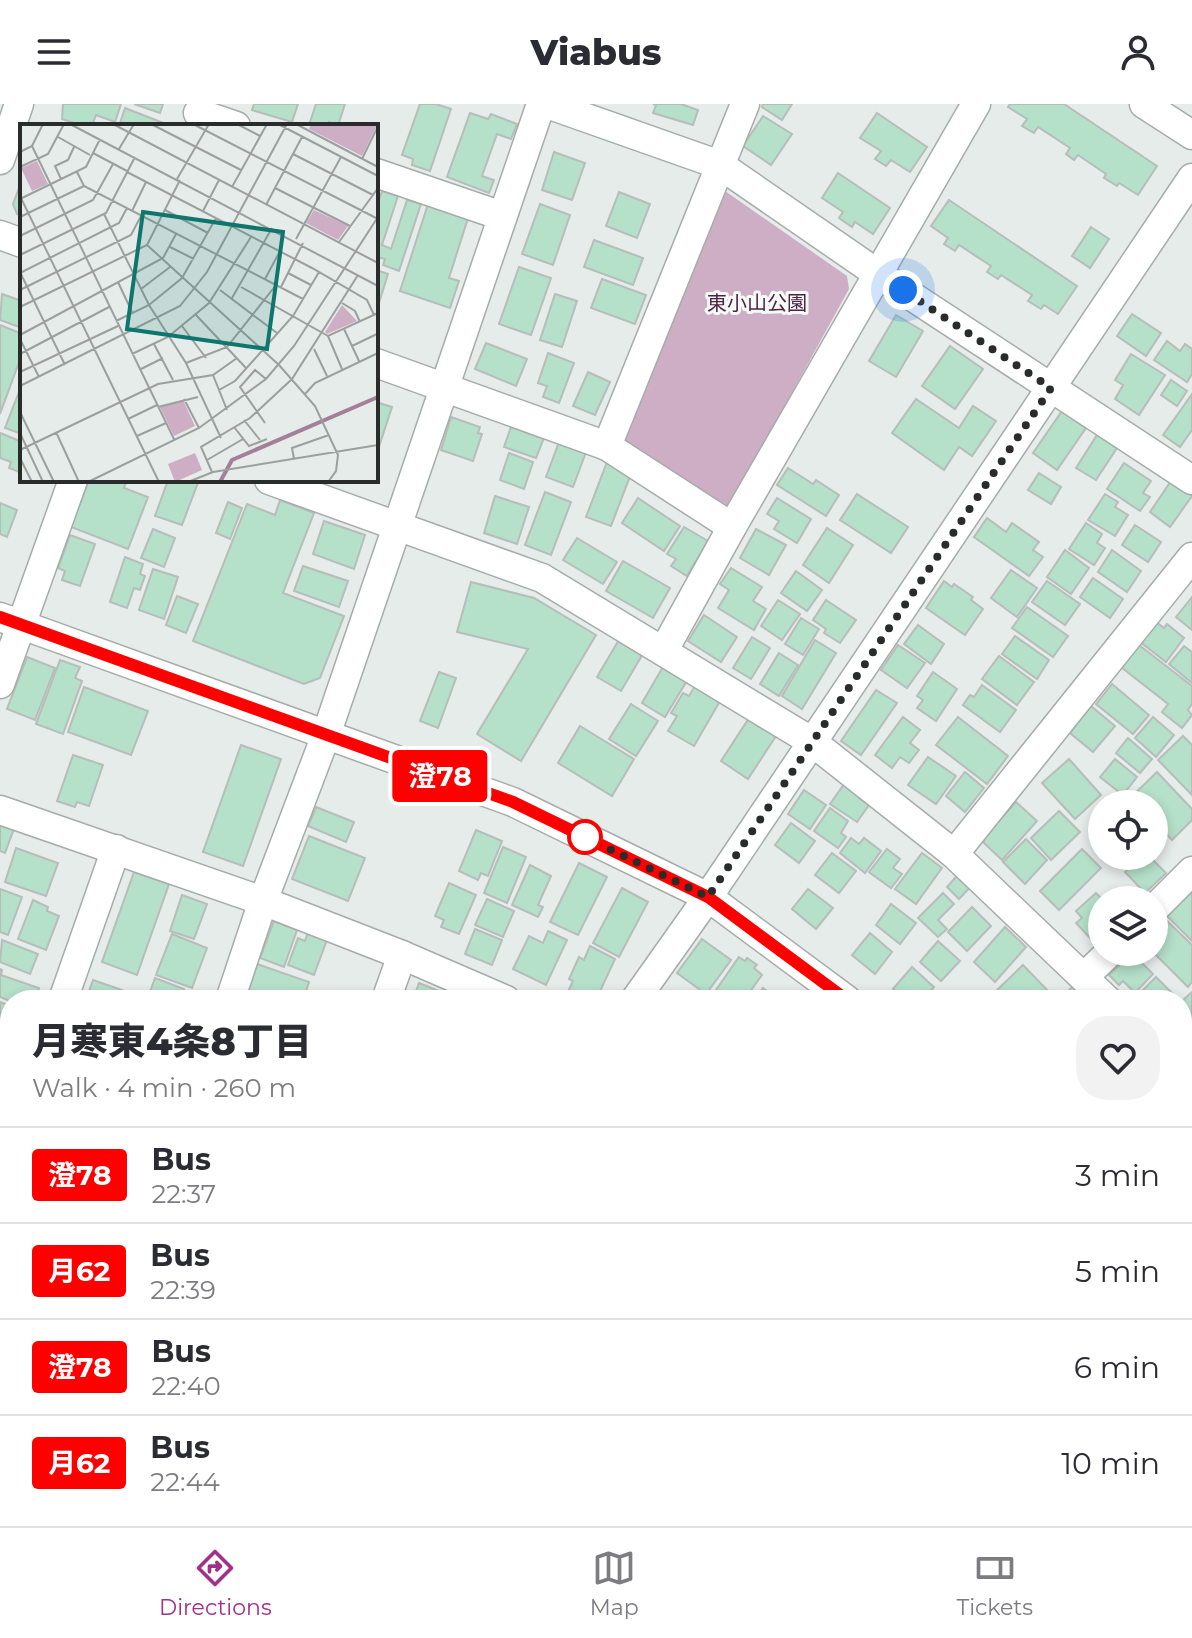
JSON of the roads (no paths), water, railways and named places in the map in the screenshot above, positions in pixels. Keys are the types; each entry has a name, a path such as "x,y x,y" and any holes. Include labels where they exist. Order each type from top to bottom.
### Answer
{"street":[{"path":"0,160 19,104"},
{"path":"233,990 263,901 326,735 541,104"},
{"path":"547,104 720,165 878,274 1192,480"},
{"path":"607,446 745,104"},
{"path":"664,650 976,104"},
{"path":"1144,104 1192,135"},
{"path":"198,114 230,124"},
{"path":"378,174 502,216"},
{"path":"642,990 708,897 1192,178"},
{"path":"0,235 20,242"},
{"path":"378,364 607,446 732,527"},
{"path":"0,684 11,621 72,482"},
{"path":"275,482 542,578 664,650 811,741 954,854 1097,990"},
{"path":"954,854 1192,557"},
{"path":"11,621 513,802 708,897 834,990"},
{"path":"0,810 263,901 483,990"},
{"path":"67,990 116,849"},
{"path":"1168,895 1192,871"},
{"path":"390,990 402,955"},
{"path":"1084,977 1095,966"}],"park label":[{"name":"東小山公園","path":"757,303"}]}
